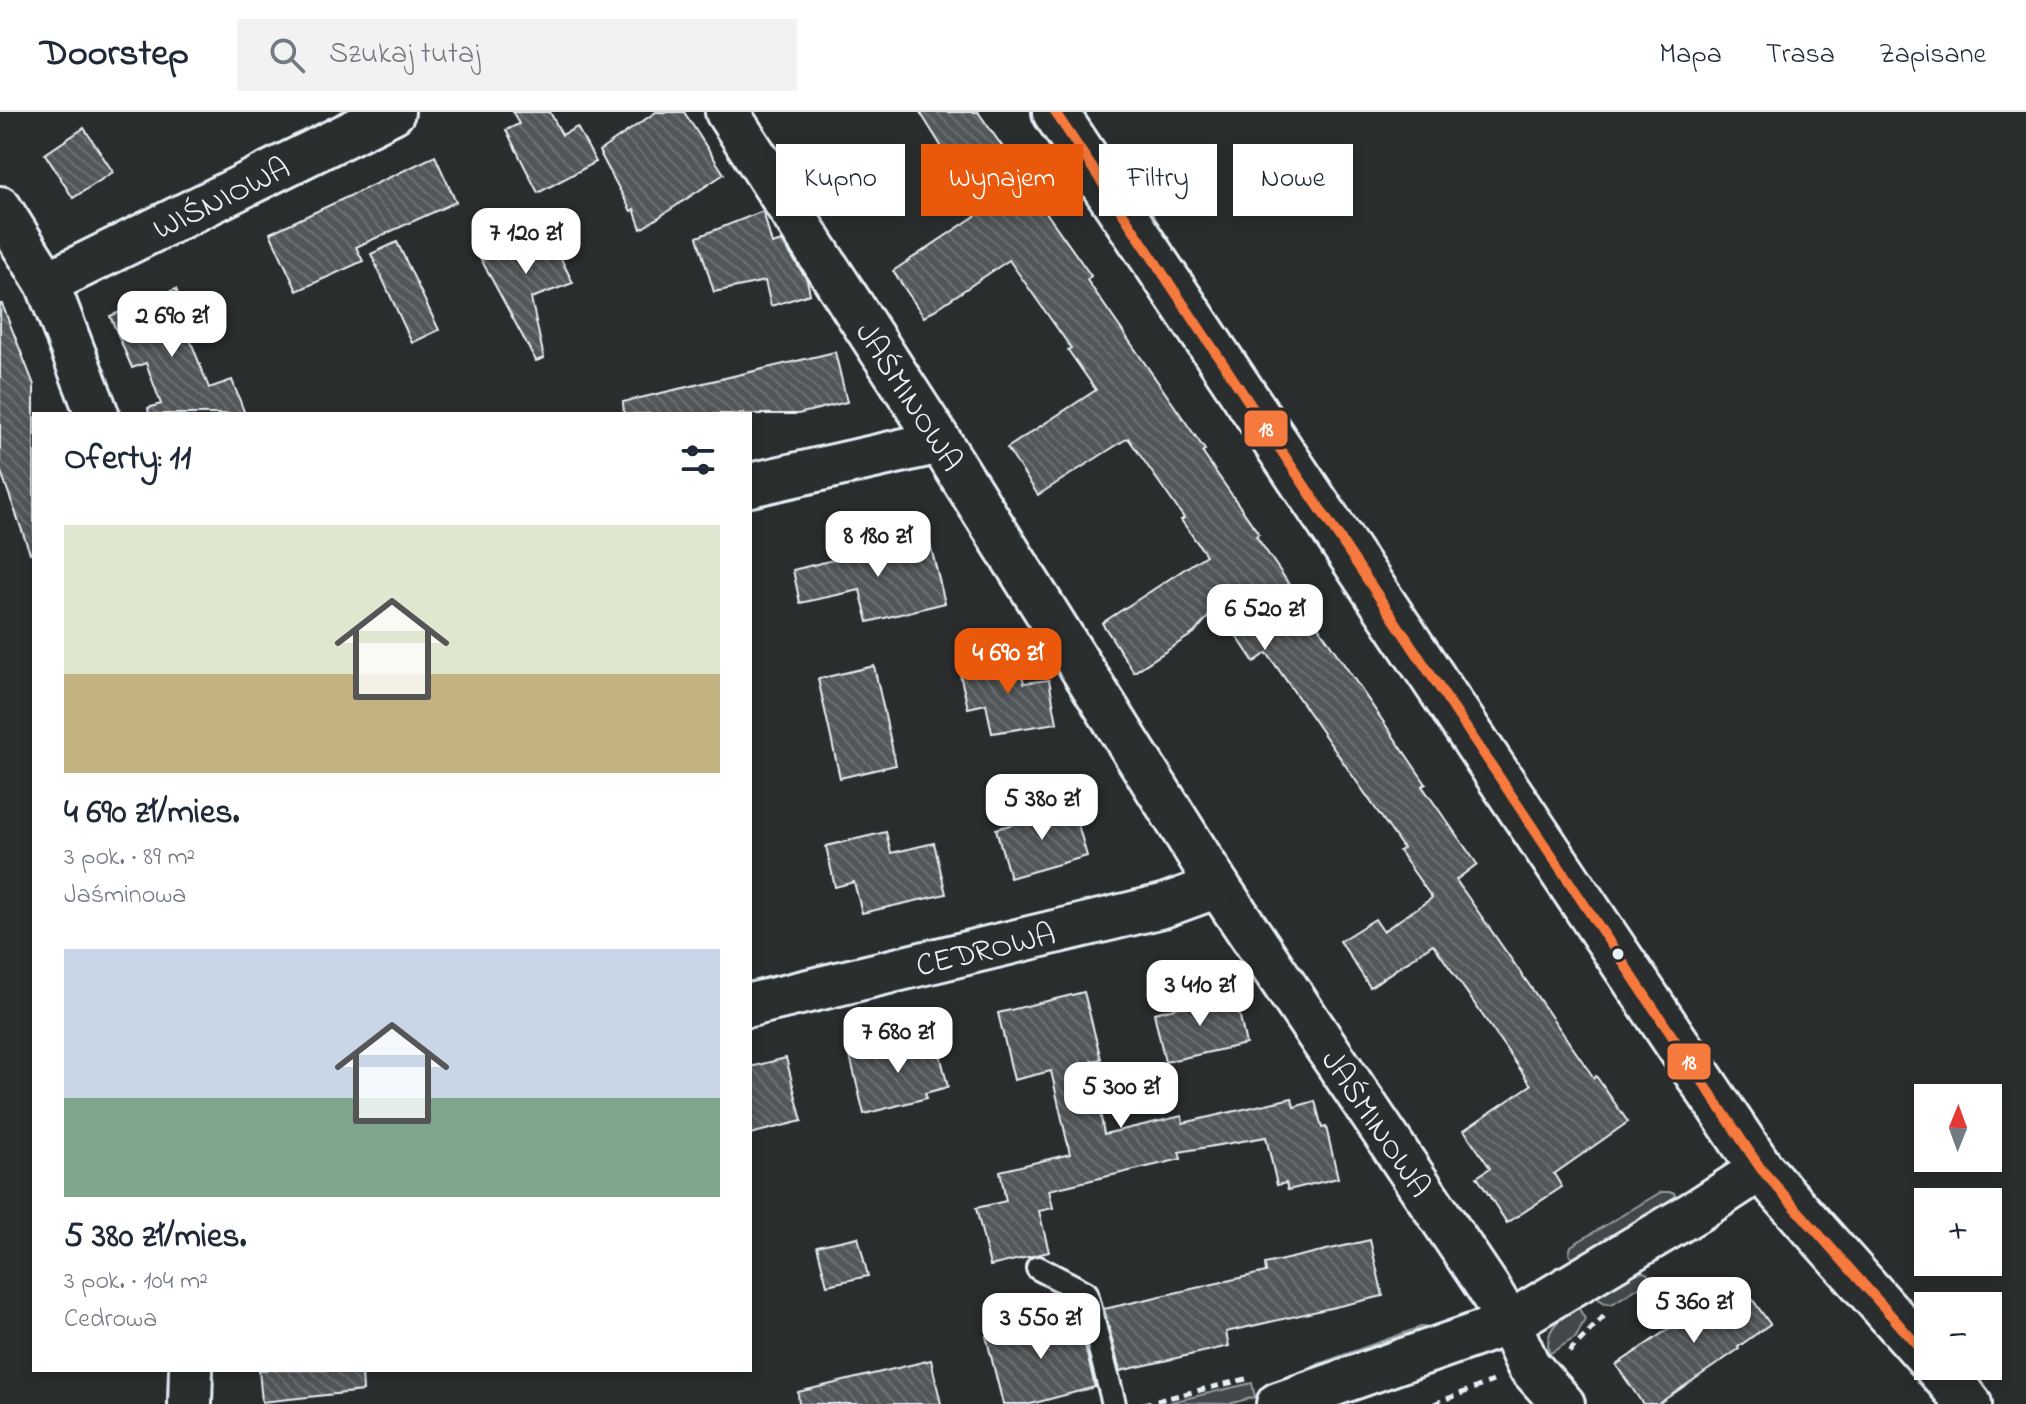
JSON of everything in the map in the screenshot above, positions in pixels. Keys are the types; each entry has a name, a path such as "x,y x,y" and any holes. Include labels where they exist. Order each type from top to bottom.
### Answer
{"street":[{"name":"WIŚNIOWA","path":"47,283 393,112"},
{"name":"JAŚMINOWA","path":"727,112 940,442 1218,886 1487,1286 1509,1323 1528,1365 1563,1404"},
{"path":"1055,112 1761,1169 1914,1341"},
{"path":"0,208 47,283 96,412"},
{"path":"752,485 940,442"},
{"name":"CEDROWA","path":"752,1005 1163,906 1218,886"},
{"path":"1264,1391 1509,1323 1761,1169"},
{"path":"190,1404 191,1372"},
{"path":"1948,1380 1969,1404"}],"lane":[{"path":"1038,1268 1086,1293 1114,1404"}],"path":[{"path":"1142,1404 1264,1391"}],"shaded area":[{"path":"1661,1192 1673,1192 1681,1202 1577,1266 1569,1254 1571,1246"},
{"path":"1635,1273 1648,1274 1650,1280 1612,1304 1597,1298 1596,1295"},
{"path":"1578,1307 1585,1319 1576,1337 1549,1354 1549,1337 1554,1325"},
{"path":"1423,1326 1430,1337 1312,1381 1307,1368"},
{"path":"1252,1383 1255,1397 1229,1404 1167,1403"}],"building":[{"path":"513,112 550,112 562,135 577,127 596,162 538,193 506,130 519,124"},
{"path":"656,112 684,112 724,174 641,229 634,209 631,211 599,151"},
{"path":"920,112 978,112 1001,144 940,144"},
{"path":"84,128 113,172 73,198 45,154"},
{"path":"435,156 456,202 356,247 363,261 297,291 270,233"},
{"path":"763,211 772,244 782,241 807,280 810,294 771,306 765,281 714,292 697,237"},
{"path":"975,216 1049,216 1091,276 1087,280 1205,450 1202,452 1259,534 1256,536 1426,784 1422,786 1477,864 1456,880 1628,1122 1554,1174 1562,1187 1507,1223 1477,1177 1490,1168 1464,1130 1531,1085 1433,944 1370,987 1340,941 1375,919 1383,931 1432,898 1399,851 1403,848 1267,653 1254,662 1217,607 1194,633 1134,672 1102,623 1206,555 1128,438 1038,495 1007,448 1096,390 1068,350 1071,348 1009,260 924,317 893,271"},
{"path":"542,220 573,283 531,298 544,358 536,361 477,252"},
{"path":"397,242 439,330 412,343 371,254"},
{"path":"176,289 189,322 184,324 209,388 232,380 244,412 149,412 148,408 161,404 146,363 132,368 110,316"},
{"path":"2,304 34,385 32,552 0,469"},
{"path":"835,352 847,402 798,414 752,414 624,412 623,402"},
{"path":"928,536 945,603 868,622 860,590 800,603 793,570"},
{"path":"1017,656 1024,683 1049,680 1057,723 992,733 986,704 968,708 959,670"},
{"path":"874,666 896,765 840,778 818,679"},
{"path":"1073,807 1087,856 1010,878 996,829"},
{"path":"886,832 891,853 934,843 946,894 862,913 854,882 835,887 826,846"},
{"path":"1084,992 1101,1059 1091,1061 1104,1134 1182,1116 1183,1123 1292,1098 1294,1107 1315,1101 1322,1128 1326,1127 1338,1178 1288,1190 1286,1183 1277,1185 1266,1137 1179,1152 1181,1159 1049,1190 1053,1208 1039,1211 1049,1252 990,1266 976,1208 1006,1201 1000,1171 1070,1154 1051,1071 1014,1080 998,1013"},
{"path":"1235,994 1246,1044 1165,1062 1154,1013"},
{"path":"937,1042 948,1087 925,1093 927,1098 864,1114 850,1056 892,1045 913,1043 915,1048"},
{"path":"786,1058 802,1121 752,1134 752,1066"},
{"path":"858,1237 868,1276 827,1285 817,1246"},
{"path":"1370,1240 1383,1296 1226,1332 1229,1346 1120,1371 1104,1309 1266,1272 1265,1264"},
{"path":"1738,1279 1770,1324 1658,1404 1643,1404 1616,1365"},
{"path":"1077,1313 1095,1387 1031,1404 1003,1404 986,1336"},
{"path":"931,1360 941,1404 799,1404 798,1392"},
{"path":"259,1372 362,1372 363,1391 262,1402"}],"transit line":[{"name":"18","path":"1055,112 1761,1169 1914,1341"}]}
